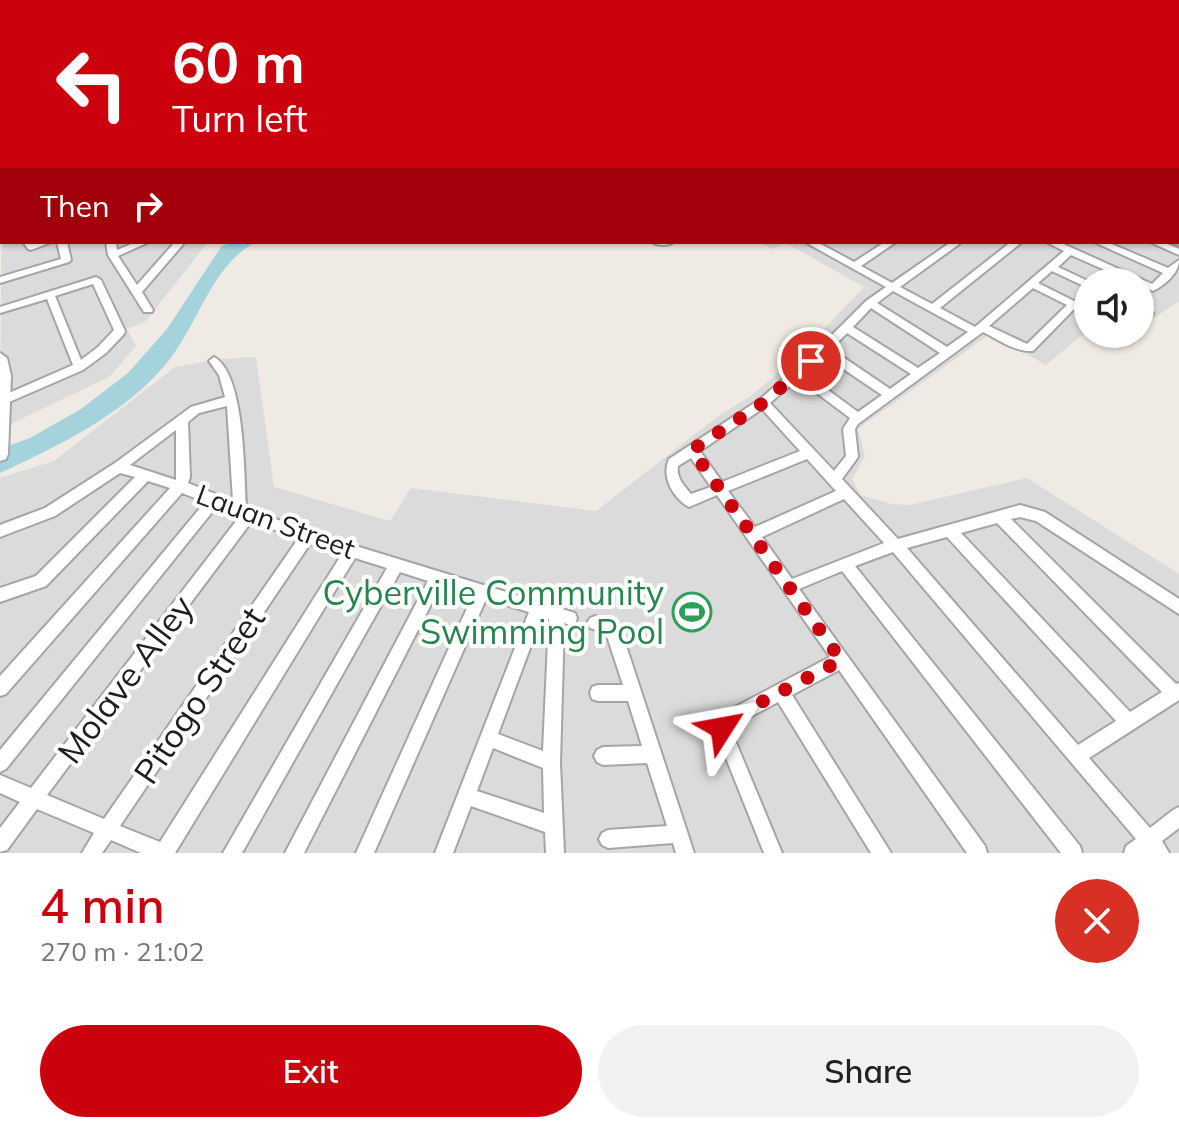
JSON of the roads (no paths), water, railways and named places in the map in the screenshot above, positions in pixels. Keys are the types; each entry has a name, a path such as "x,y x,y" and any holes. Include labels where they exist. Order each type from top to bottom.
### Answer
{"street":[{"path":"0,280 66,260 62,244"},
{"path":"111,244 113,255 148,310"},
{"path":"113,255 139,244"},
{"path":"137,291 178,244"},
{"path":"855,266 888,244"},
{"path":"809,453 689,501 671,477 673,463 763,403 824,350 870,303 954,244"},
{"path":"1055,244 1108,268"},
{"path":"1104,244 1171,273"},
{"path":"1160,244 1179,252"},
{"path":"826,245 855,266 934,308 1029,348 1073,305 1032,284"},
{"path":"934,308 1012,245"},
{"path":"834,480 852,457 849,429 858,418 979,329 1070,251"},
{"path":"1154,287 1179,263"},
{"path":"1051,267 1074,278"},
{"path":"0,310 96,280 120,331 102,350 79,367 1,402"},
{"path":"50,295 79,367"},
{"path":"870,303 948,353"},
{"path":"846,327 919,374"},
{"path":"824,350 891,395"},
{"path":"0,358 6,375 1,402 3,425 0,454"},
{"path":"214,361 224,374 232,400 245,512"},
{"path":"798,373 858,418"},
{"path":"0,531 50,512 119,467 195,410 232,400"},
{"path":"763,403 897,547 1155,847"},
{"path":"0,688 180,486 184,477 182,421"},
{"path":"692,450 978,853"},
{"name":"Lauan Street","path":"119,467 180,486 307,537 564,617 551,763"},
{"path":"0,595 41,581 145,476"},
{"path":"752,535 845,493"},
{"path":"0,763 214,500"},
{"path":"789,587 872,552 1020,511 1040,516 1179,607"},
{"name":"Molave Alley","path":"0,843 245,512"},
{"path":"1000,517 1177,692 1077,756"},
{"path":"951,532 1129,723"},
{"name":"Pitogo Street","path":"91,853 307,537"},
{"path":"0,784 164,853 353,549"},
{"path":"232,853 397,564"},
{"path":"846,565 1073,853"},
{"path":"294,853 437,577"},
{"path":"365,853 482,591"},
{"path":"444,853 538,608"},
{"path":"595,623 612,627 685,853"},
{"path":"773,853 722,728 724,722 841,660"},
{"path":"598,693 632,693"},
{"path":"781,693 882,853"},
{"path":"488,738 551,763 555,853"},
{"path":"603,756 651,754"},
{"path":"466,796 555,826"},
{"path":"1133,853 1155,847 1179,816"},
{"path":"608,839 677,834"}],"water":[{"path":"226,244 253,244 227,266 176,350 148,383 88,428 0,473 0,449 30,438 81,409 128,373 167,329 221,247"}],"place":[{"name":"Cyberville Community Swimming Pool","path":"692,612"}]}
